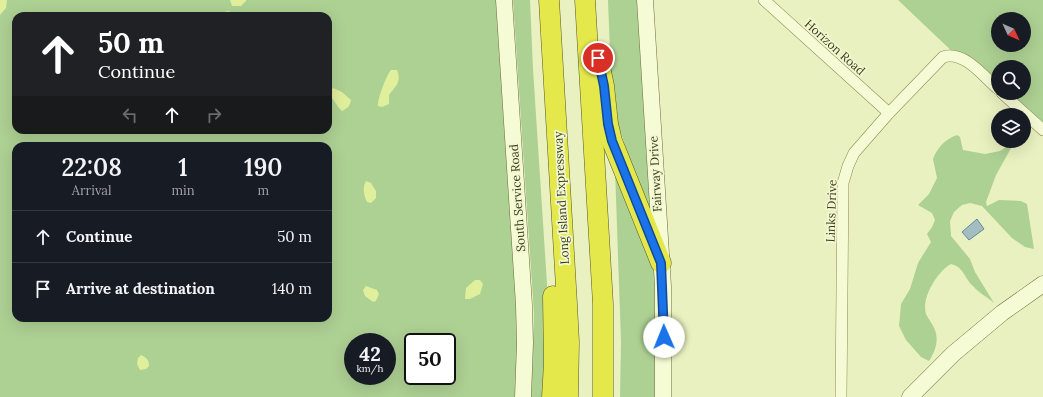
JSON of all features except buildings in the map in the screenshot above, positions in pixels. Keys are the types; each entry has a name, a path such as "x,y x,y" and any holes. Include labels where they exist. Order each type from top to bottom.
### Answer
{"highway":[{"name":"Long Island Expressway","path":"549,0 568,335 568,397"},
{"path":"585,1 604,86 610,133 620,163 661,263"},
{"path":"585,1 603,304 603,397"},
{"path":"552,397 554,337 550,251 559,188"}],"main road":[{"name":"South Service Road","path":"504,0 524,305 525,343 523,397"},
{"name":"Fairway Drive","path":"645,0 664,325 663,397"},
{"path":"910,397 953,354 1002,313 1043,284"}],"street":[{"name":"Horizon Road","path":"764,0 889,113"},
{"name":"Links Drive","path":"841,397 843,184 848,166 854,153 939,60 946,56 954,56 967,61 991,83"},
{"path":"1010,100 1043,130"}],"shaded area":[{"path":"0,0 503,0 520,397 0,397"},
{"path":"513,0 530,0 549,331 542,397 531,397 534,314"},
{"path":"608,0 638,0 651,213 646,210 612,105"},
{"path":"898,0 1043,0 1043,130 1031,119 1031,108 1019,108 1010,100 1031,100 1031,60 991,60 991,83 958,57"},
{"path":"957,135 960,137 963,150 985,154 1000,151 1004,148 1011,148 996,175 986,202 987,206 999,200 1021,201 1027,204 1034,249 1025,247 1012,238 982,206 970,203 962,205 954,212 950,221 951,236 970,259 975,272 994,303 980,293 970,283 964,273 955,265 951,264 946,267 936,278 926,300 926,314 934,328 937,338 935,350 929,361 921,357 906,340 899,326 901,304 910,289 918,263 931,242 927,234 935,220 932,213 918,205 929,194 937,178 933,159 942,144"},
{"path":"615,169 645,238 657,285 658,397 620,397 621,342"}],"sand":[{"path":"0,0 7,0 6,8 0,15"},
{"path":"230,0 246,1 241,6 232,6"},
{"path":"391,70 397,70 399,78 398,81 389,95 389,104 382,107 378,106 379,98 387,76"},
{"path":"333,88 342,92 351,100 346,109 342,111 338,107 332,98"},
{"path":"366,181 371,183 376,191 376,198 371,203 367,202 364,195 364,186"},
{"path":"475,280 480,280 483,284 480,294 470,299 465,299 466,288"},
{"path":"366,286 377,290 379,294 376,301 373,302 365,296 363,290"},
{"path":"141,355 147,359 149,366 146,369 140,370 137,364 138,358"}],"water":[{"path":"977,219 984,229 969,240 962,232"}],"route":[{"path":"598,58 604,86 608,124 612,141 661,263 664,337"}]}
